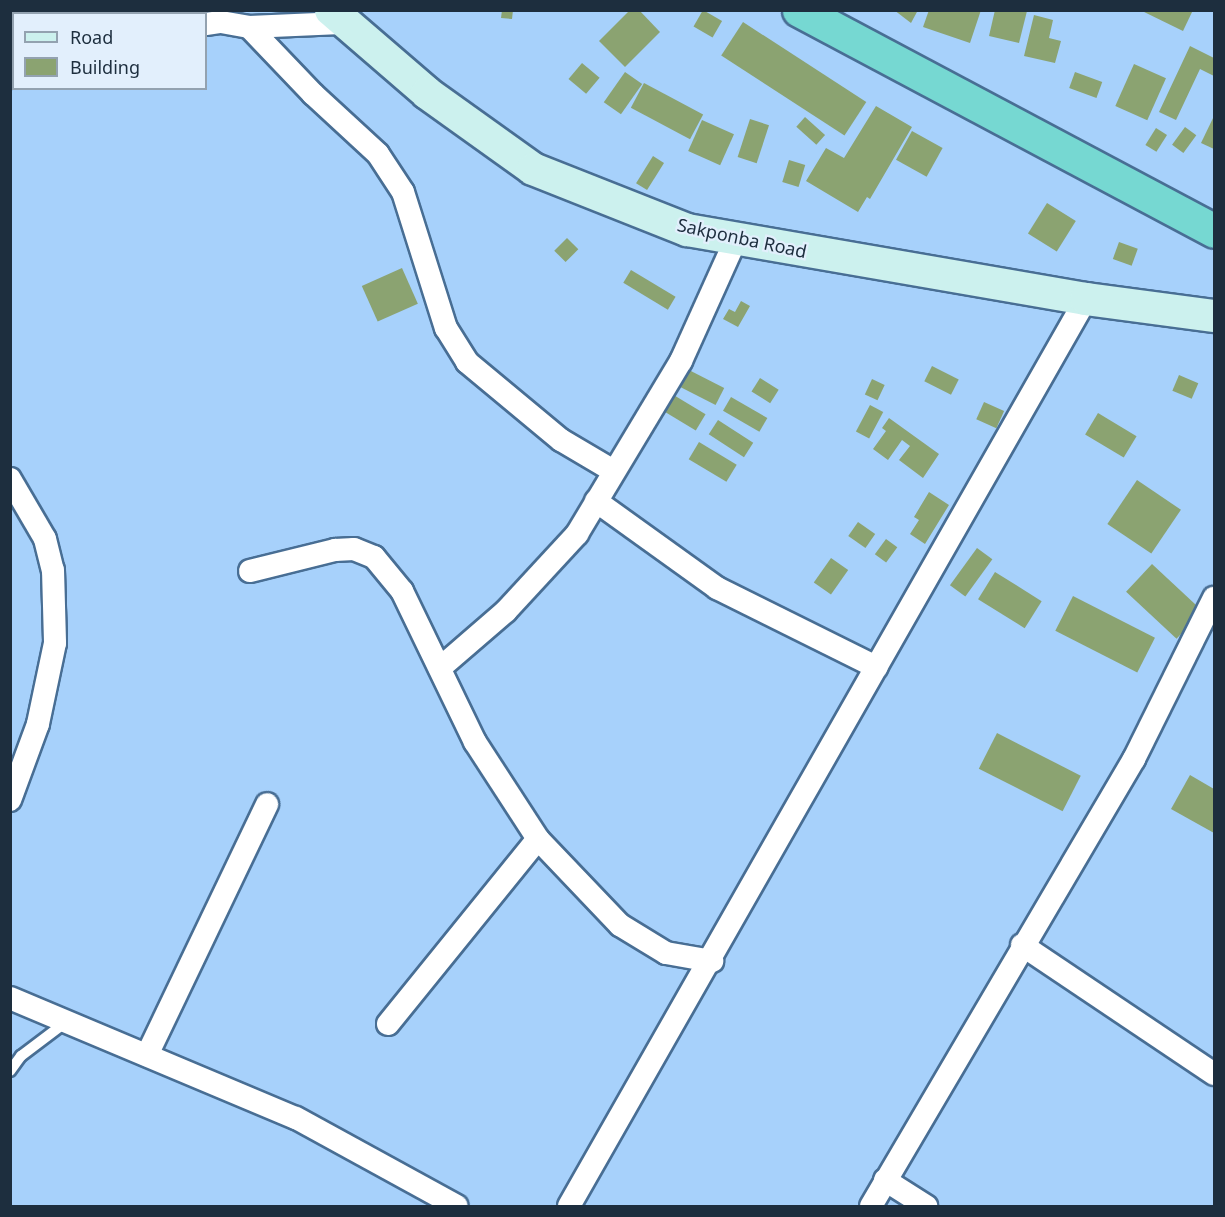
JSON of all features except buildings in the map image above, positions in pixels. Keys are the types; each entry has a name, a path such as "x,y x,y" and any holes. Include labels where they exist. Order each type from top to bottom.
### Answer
{"highway":[{"path":"799,10 1215,231"}],"main road":[{"name":"Sakponba Road","path":"336,17 427,93 533,169 687,230 1086,299 1215,316"}],"street":[{"path":"213,19 249,27 336,17"},
{"path":"249,27 313,94 378,154 403,192 446,328 467,362 561,440 612,470"},
{"path":"440,668 506,611 577,534 612,470 681,361 736,239"},
{"path":"569,1206 712,962 876,667 1086,299"},
{"path":"10,479 45,539 54,570 56,643 38,724 10,800"},
{"path":"596,501 717,588 876,667"},
{"path":"250,571 335,550 354,549 374,557 402,591 475,742 538,839 620,925 666,953 712,962"},
{"path":"870,1206 1022,945 1134,759 1215,597"},
{"path":"147,1056 267,804"},
{"path":"388,1024 538,839"},
{"path":"1022,945 1215,1074"},
{"path":"10,998 296,1118 457,1206"},
{"path":"885,1180 926,1206"}],"lane":[{"path":"10,1071 21,1056 67,1022"}]}
